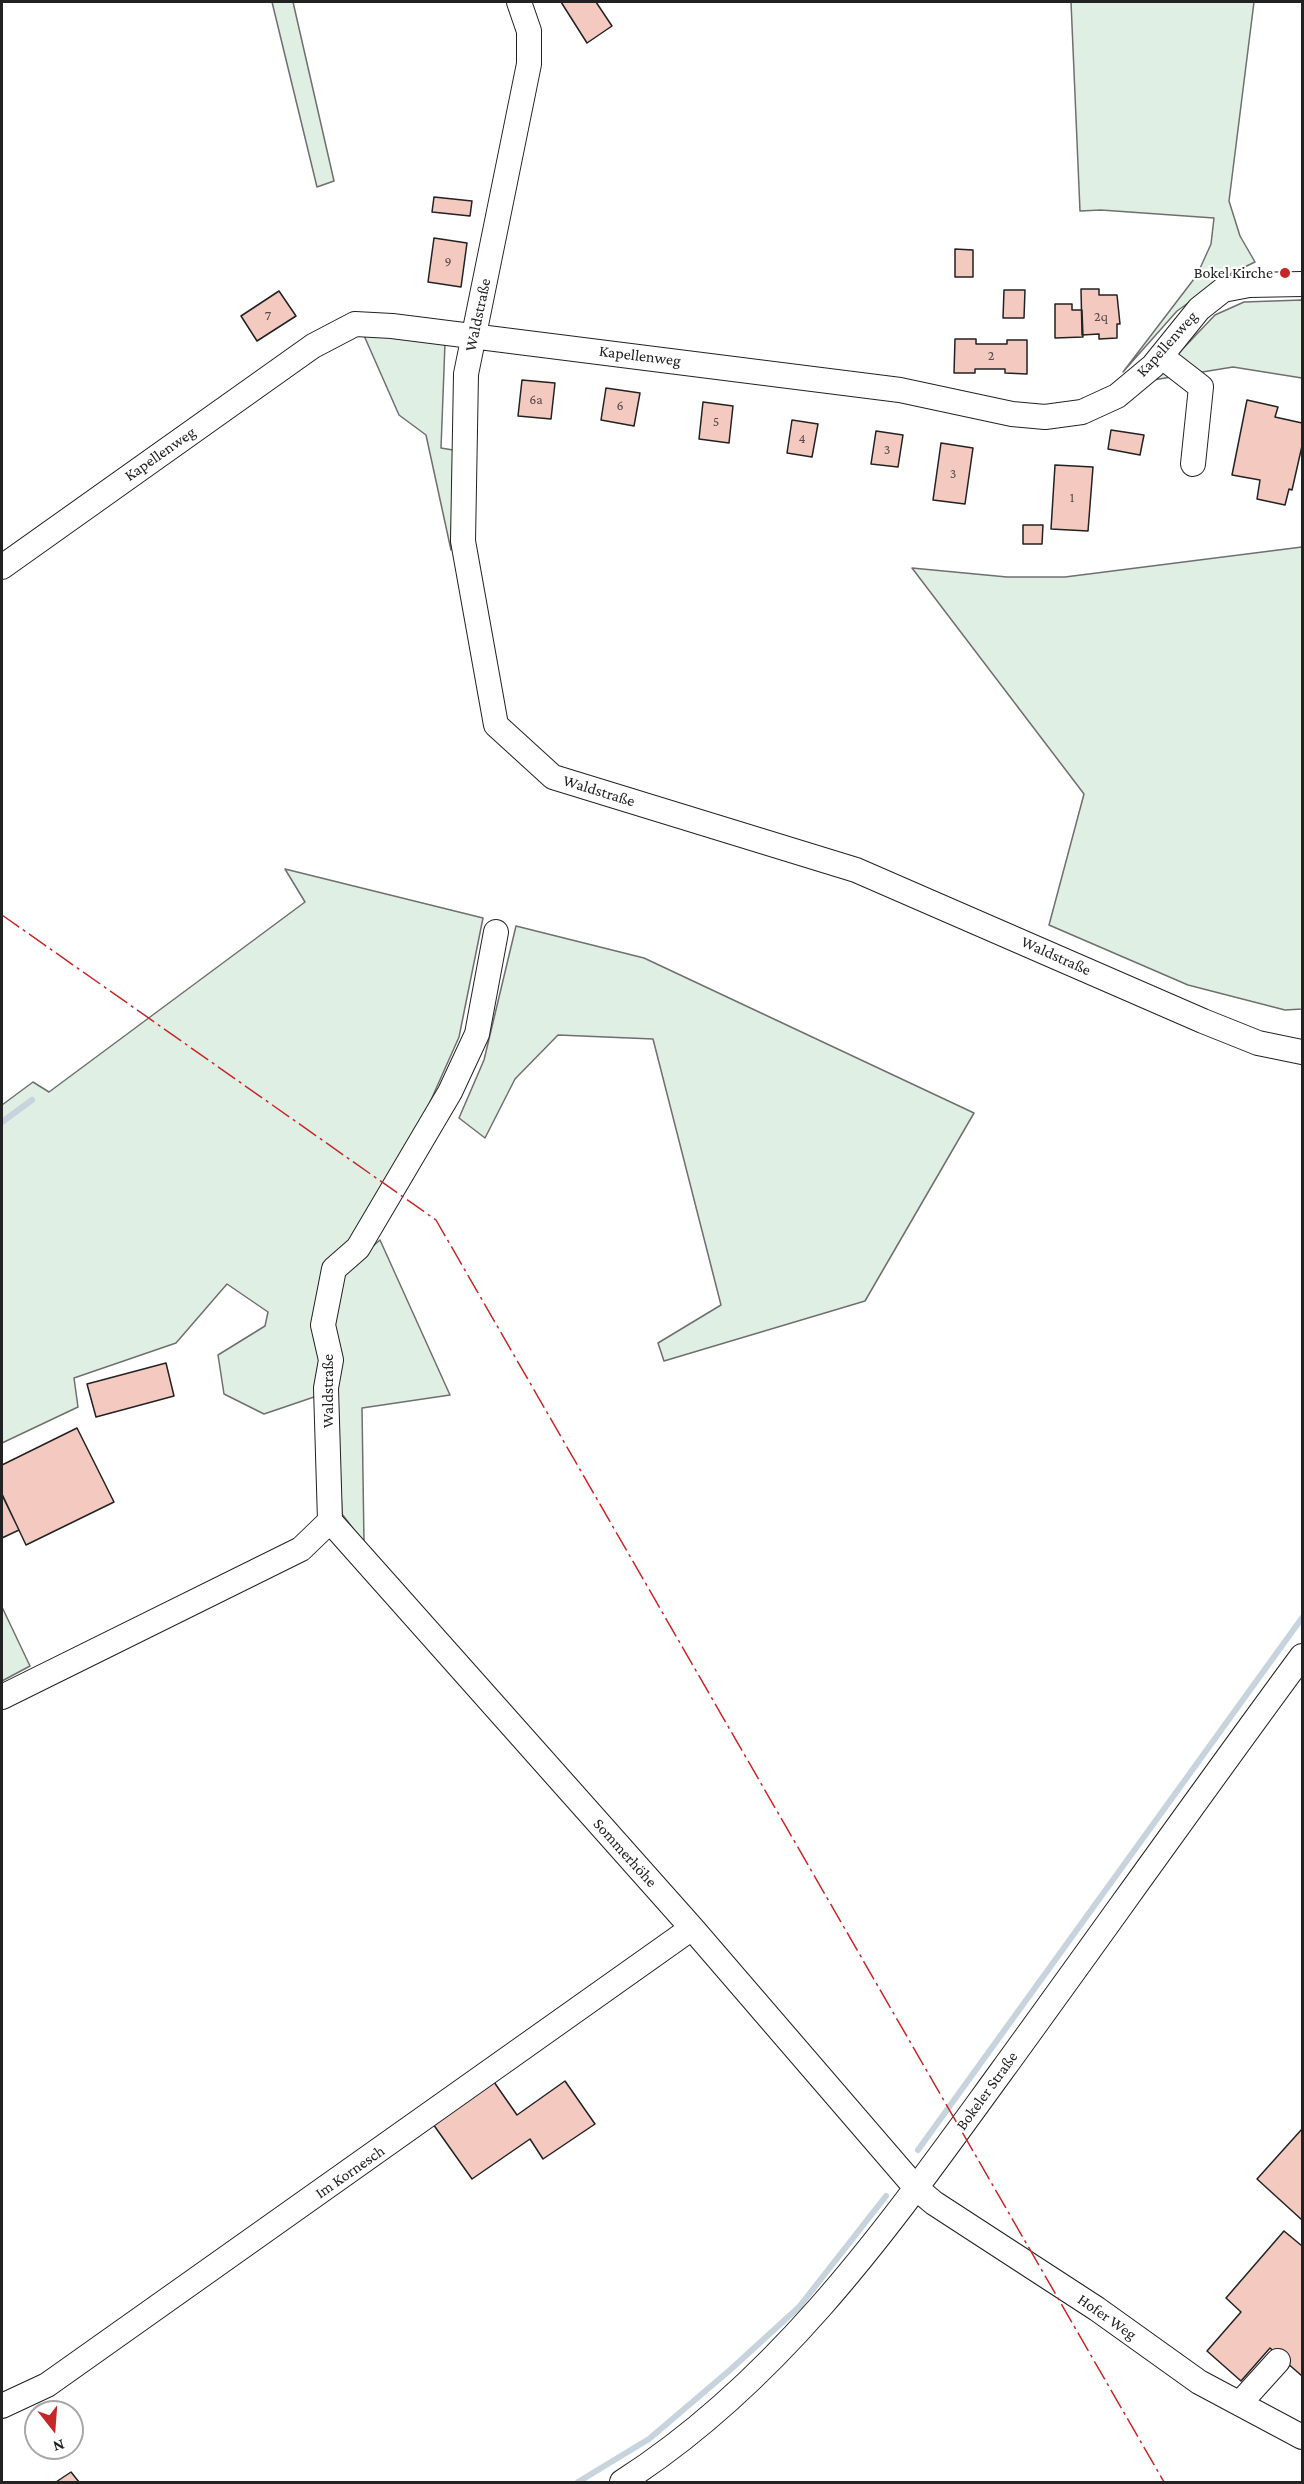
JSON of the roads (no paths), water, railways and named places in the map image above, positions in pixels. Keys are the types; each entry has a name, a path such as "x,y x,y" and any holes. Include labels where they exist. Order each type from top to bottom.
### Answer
{"street":[{"name":"Waldstraße","path":"519,2 529,30 529,64 466,374 463,541 496,725 553,777 856,870 1203,1021 1258,1043 1302,1052"},
{"name":"Kapellenweg","path":"2,567 313,346 355,324 474,334 900,390 1012,414 1045,417 1082,412 1117,396 1161,356 1199,309 1223,291 1249,285 1302,284"},
{"path":"1161,356 1201,387 1193,464"},
{"name":"Waldstraße","path":"330,1521 326,1388 331,1360 323,1325 334,1269 358,1248 450,1092 477,1034 496,932"},
{"path":"2,1697 301,1549 330,1521"},
{"name":"Sommerhöhe","path":"330,1521 692,1928 916,2188"},
{"name":"Bokeler Straße","path":"622,2482 738,2394 783,2349 876,2242 1302,1656"},
{"name":"Im Kornesch","path":"2,2406 47,2385 692,1928"},
{"name":"Hofer Weg","path":"916,2188 934,2203 1097,2309 1199,2382 1302,2437"},
{"path":"1240,2403 1278,2361"}],"waterway":[{"path":"2,1122 32,1100"},
{"path":"918,2150 1302,1618"},
{"path":"578,2482 649,2439 799,2307 886,2196"}],"place":[{"name":"Bokel Kirche","path":"1285,273"}]}
